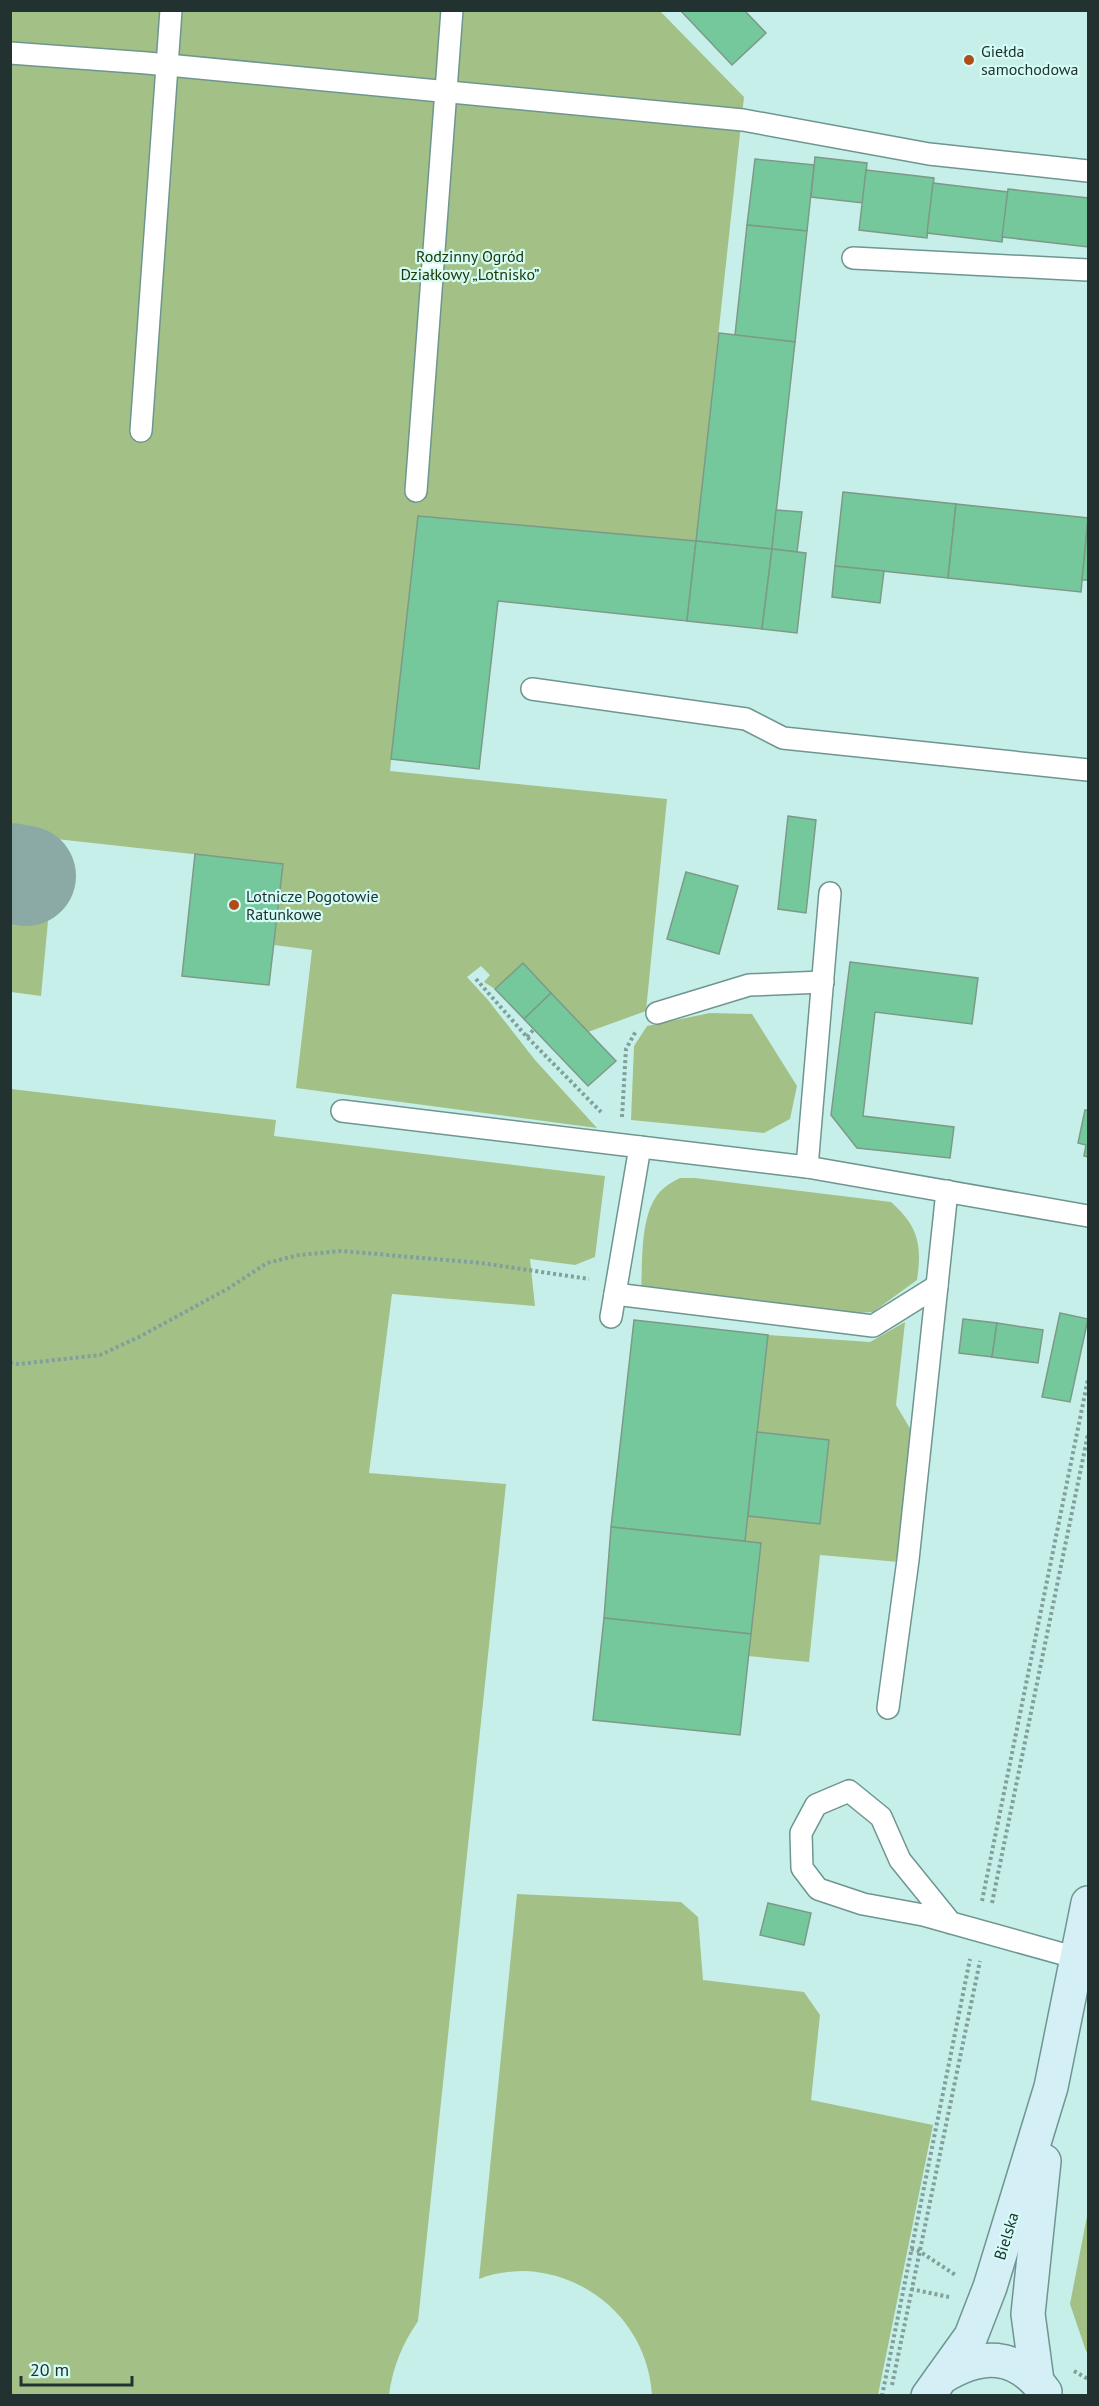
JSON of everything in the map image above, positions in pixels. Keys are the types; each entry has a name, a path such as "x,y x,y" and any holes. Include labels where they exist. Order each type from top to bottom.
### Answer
{"main road":[{"name":"Bielska","path":"1043,2388 1028,2314 1051,2087 1089,1903"},
{"name":"Bielska","path":"935,2386 971,2336 984,2305 1051,2087"},
{"name":"Bielska","path":"935,2386 962,2365 984,2359 1006,2362 1023,2369 1043,2388"}],"lane":[{"path":"141,431 171,10"},
{"path":"416,491 452,10"},
{"path":"10,53 743,120 929,154 1089,171"},
{"path":"853,258 1089,270"},
{"path":"532,689 746,719 783,738 1089,770"},
{"path":"807,1167 830,893"},
{"path":"657,1013 749,985 823,982"},
{"path":"342,1111 627,1141 807,1167 1089,1216"},
{"path":"611,1317 616,1289 627,1141"},
{"path":"888,1708 908,1560 946,1191"},
{"path":"616,1289 873,1326 936,1286"},
{"path":"951,1923 900,1860 881,1816 849,1791 816,1805 801,1833 802,1868 818,1889 863,1904 923,1915 951,1923 976,1930 1077,1958"}],"path":[{"path":"476,980 627,1141"},
{"path":"627,1141 626,1049 640,1023 657,1013"},
{"path":"527,1037 534,1029"},
{"path":"10,1363 100,1355 141,1336 219,1293 267,1263 299,1255 340,1251 481,1263 616,1289"},
{"path":"882,2396 1089,1379"}],"green space":[{"name":"Rodzinny Ogród Działkowy „Lotnisko”","path":"11,11 660,11 744,97 696,541 418,516 390,771 667,799 646,1011 588,1032 523,963 495,989 484,982 490,975 481,966 467,977 535,1060 597,1128 296,1088 312,950 274,945 283,864 29,836 20,918 48,921 41,996 11,992"},
{"path":"710,1013 752,1014 797,1086 790,1119 764,1133 631,1120 634,1046 647,1026"},
{"path":"11,1089 276,1120 274,1136 605,1176 595,1257 575,1265 530,1259 535,1306 392,1294 369,1473 506,1484 418,2321 399,2356 389,2395 11,2395"},
{"path":"680,1178 891,1202 908,1220 916,1237 919,1257 917,1280 873,1312 840,1314 641,1290 644,1236 650,1208 664,1188"},
{"path":"905,1322 896,1405 911,1430 899,1562 820,1555 809,1662 748,1656 760,1543 745,1541 748,1516 820,1523 829,1440 757,1432 768,1335 870,1342"},
{"path":"517,1894 681,1902 698,1917 703,1980 804,1992 820,2015 811,2100 933,2125 878,2395 652,2395 648,2370 640,2347 628,2327 594,2294 573,2282 550,2274 513,2271 479,2279"},
{"path":"1088,2211 1088,2353 1070,2304"}],"building":[{"path":"680,10 744,10 766,33 732,65"},
{"path":"815,157 867,163 863,203 811,197"},
{"path":"755,159 814,165 807,231 747,225"},
{"path":"866,170 934,178 927,238 859,230"},
{"path":"933,183 1008,192 1002,242 927,233"},
{"path":"1008,189 1088,198 1088,247 1002,237"},
{"path":"747,225 807,231 795,342 735,335"},
{"path":"719,333 795,342 772,549 696,541"},
{"path":"843,492 956,504 948,578 835,566"},
{"path":"956,504 1088,518 1081,592 948,578"},
{"path":"776,510 802,512 797,552 772,549"},
{"path":"418,516 696,541 687,621 498,601 479,769 391,759"},
{"path":"1088,520 1088,580 1082,580"},
{"path":"696,541 772,549 762,629 687,621"},
{"path":"772,549 806,553 797,633 762,629"},
{"path":"835,566 884,571 880,603 832,597"},
{"path":"788,816 816,820 806,913 778,909"},
{"name":"Lotnicze Pogotowie Ratunkowe","path":"195,854 283,864 269,985 182,976"},
{"path":"686,872 738,886 719,954 667,939"},
{"path":"850,962 978,978 972,1024 875,1012 863,1116 954,1127 950,1158 857,1148 831,1115"},
{"path":"523,963 551,993 524,1019 495,989"},
{"path":"551,993 616,1061 588,1086 524,1019"},
{"path":"1085,1110 1088,1110 1088,1157 1084,1156 1086,1145 1078,1143"},
{"path":"1060,1313 1088,1319 1070,1402 1042,1397"},
{"path":"963,1319 997,1323 992,1357 959,1353"},
{"path":"634,1320 768,1335 745,1541 611,1527"},
{"path":"997,1323 1043,1330 1038,1363 992,1357"},
{"path":"757,1432 829,1440 820,1524 748,1516"},
{"path":"611,1527 761,1543 751,1634 604,1618"},
{"path":"604,1618 751,1634 740,1735 593,1720"},
{"path":"768,1903 811,1913 804,1945 760,1935"}],"taxiway":[{"path":"10,873 26,876"}],"place":[{"name":"Giełda samochodowa","path":"969,60"},
{"name":"Lotnicze Pogotowie Ratunkowe","path":"234,905"}]}
